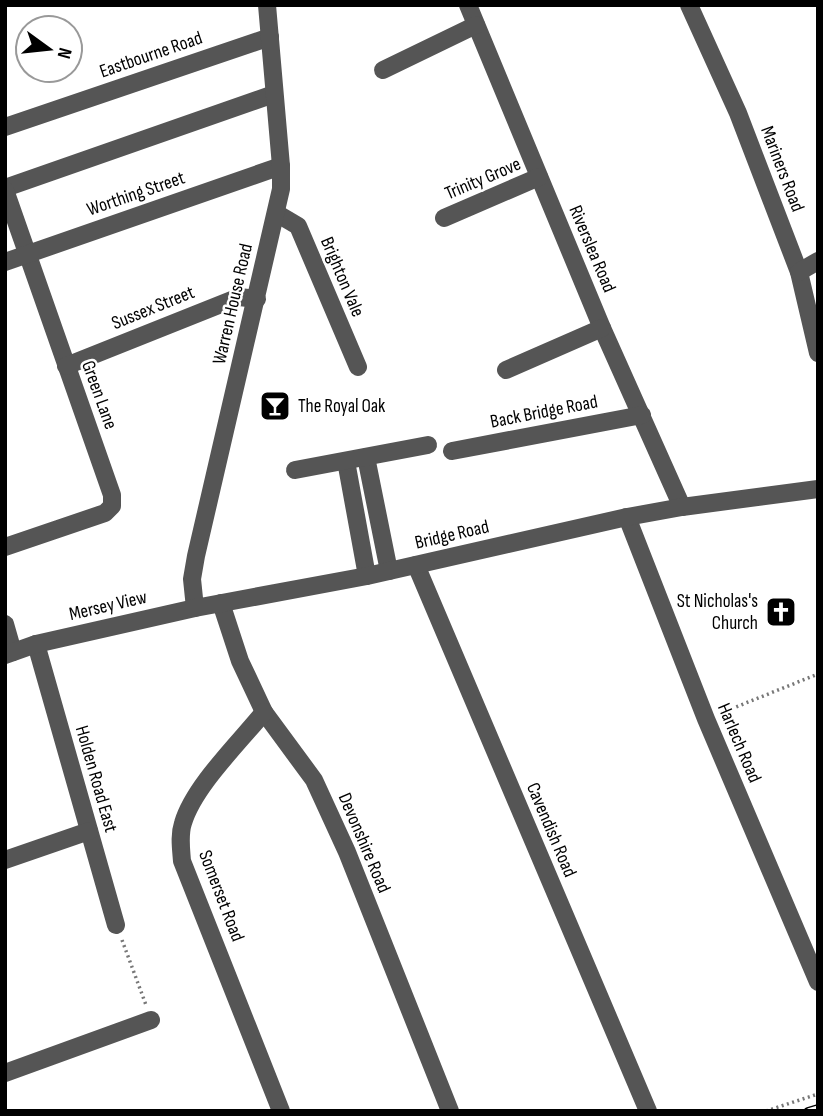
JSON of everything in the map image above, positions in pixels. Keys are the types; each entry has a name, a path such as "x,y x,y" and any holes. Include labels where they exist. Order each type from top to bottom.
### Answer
{"street":[{"name":"Warren House Road","path":"195,608 192,579 196,556 223,463 281,189 267,5"},
{"name":"Riverslea Road","path":"468,5 602,328 682,507"},
{"name":"Mariners Road","path":"689,5 738,113 799,272 818,353"},
{"path":"383,70 476,25"},
{"name":"Eastbourne Road","path":"5,127 270,37"},
{"path":"5,189 274,94"},
{"name":"Worthing Street","path":"5,262 281,166"},
{"name":"Trinity Grove","path":"444,218 539,177"},
{"name":"Green Lane","path":"5,189 112,495 112,506 104,513 5,547"},
{"name":"Brighton Vale","path":"276,214 298,226 358,368"},
{"path":"799,272 818,261"},
{"name":"Sussex Street","path":"66,366 239,297 257,299"},
{"path":"506,370 602,328"},
{"name":"Back Bridge Road","path":"453,450 642,415"},
{"path":"295,470 428,445"},
{"path":"366,457 389,571"},
{"path":"346,461 367,576"},
{"name":"Bridge Road","path":"221,603 367,576 627,517 818,489"},
{"name":"Harlech Road","path":"627,517 706,719 818,982"},
{"name":"Cavendish Road","path":"416,565 648,1111"},
{"name":"Mersey View","path":"9,654 36,644 221,603"},
{"name":"Devonshire Road","path":"221,603 240,661 264,712 314,780 346,852 450,1111"},
{"path":"5,624 9,654"},
{"name":"Holden Road East","path":"36,644 116,925"},
{"name":"Somerset Road","path":"264,712 195,795 183,823 180,841 182,861 281,1111"},
{"path":"5,860 89,831"},
{"path":"5,1073 151,1020"}],"path":[{"path":"706,719 818,674"},
{"path":"116,925 151,1020"},
{"path":"765,1111 818,1094"}],"railway":[{"path":"808,1111 818,1108"}],"place":[{"name":"The Royal Oak","path":"275,406"},
{"name":"St Nicholas's Church","path":"781,612"}]}
